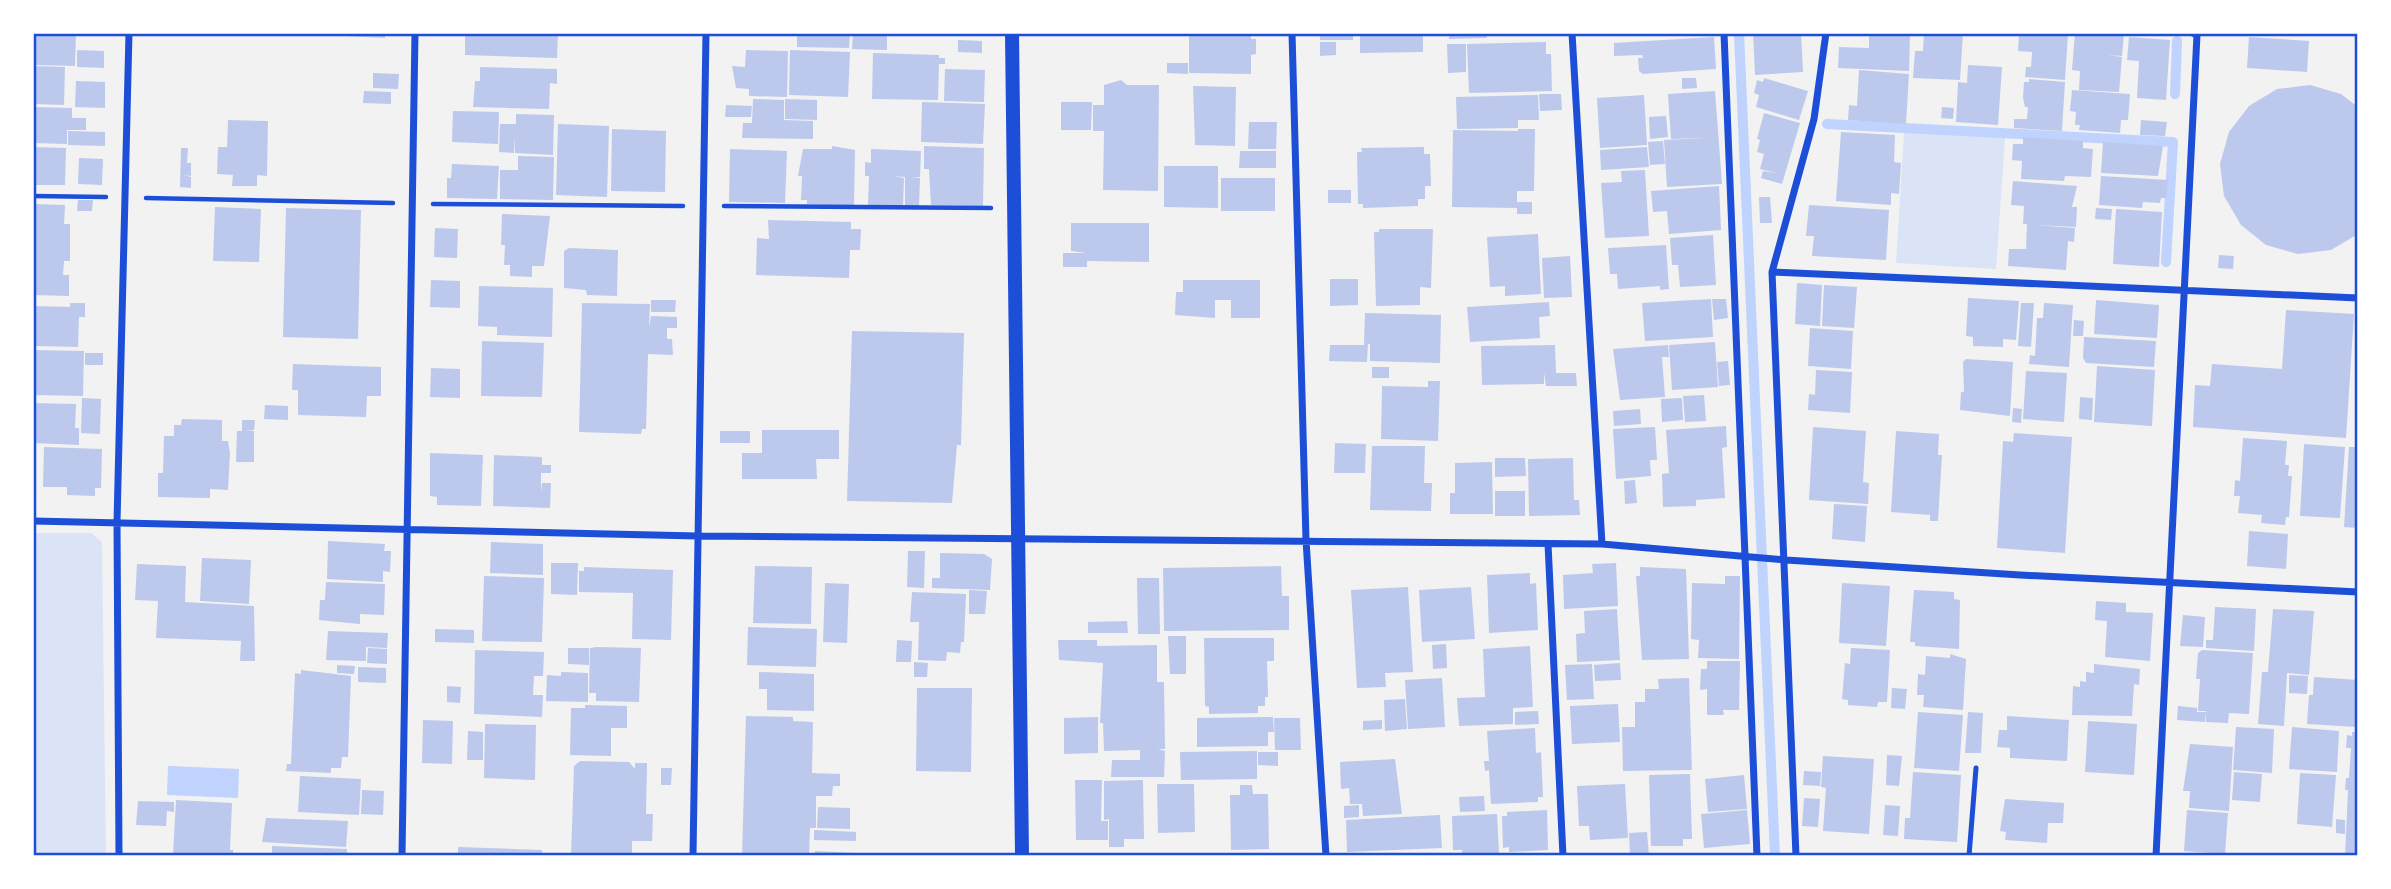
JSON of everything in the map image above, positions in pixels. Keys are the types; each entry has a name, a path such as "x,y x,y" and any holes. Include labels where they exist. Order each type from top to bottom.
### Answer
{"main road":[{"path":"1013,33 1022,856"}],"street":[{"path":"119,856 117,522 129,33"},
{"path":"402,856 405,530 415,33"},
{"path":"693,856 706,33"},
{"path":"1292,33 1306,540 1326,856"},
{"path":"1572,33 1602,544"},
{"path":"1724,33 1748,557 1757,856"},
{"path":"1796,856 1786,560 1772,272 1814,119 1826,33"},
{"path":"2156,856 2197,35 2193,33"},
{"path":"1772,272 2358,298"},
{"path":"33,522 698,536 1602,544 1786,560 2358,592"},
{"path":"1548,544 1563,856"}],"lane":[{"path":"1969,856 1976,768"}],"path":[{"path":"33,196 412,204 1014,208"}],"shaded area":[{"path":"1904,132 2005,138 1996,269 1896,263"},
{"path":"33,533 91,533 102,542 106,856 33,856"}],"water":[{"path":"168,766 239,769 238,798 167,795"}],"building":[{"path":"33,33 76,33 75,66 33,65"},
{"path":"283,33 385,33 385,38"},
{"path":"465,33 558,33 557,58 465,55"},
{"path":"797,33 850,33 849,48 797,47"},
{"path":"853,33 887,33 887,50 852,49"},
{"path":"1189,33 1251,33 1251,39 1256,39 1256,54 1251,55 1251,74 1189,73"},
{"path":"1320,33 1353,33 1353,40 1320,40"},
{"path":"1360,33 1423,33 1423,52 1360,53"},
{"path":"1449,33 1486,33 1487,38 1449,39"},
{"path":"1753,33 1801,33 1803,72 1755,75"},
{"path":"1869,33 1910,33 1909,71 1838,68 1839,47 1869,48"},
{"path":"1924,33 1963,33 1960,80 1913,78 1915,51 1923,51"},
{"path":"2019,33 2068,33 2065,80 2025,77 2026,67 2031,67 2032,52 2018,51"},
{"path":"2075,33 2124,33 2122,56 2108,55 2122,57 2119,92 2079,90 2080,71 2072,70"},
{"path":"1714,37 1716,69 1643,74 1639,71 1638,58 1643,58 1642,55 1614,56 1614,43"},
{"path":"2129,37 2170,40 2166,100 2137,98 2139,61 2127,60"},
{"path":"2249,37 2309,41 2307,72 2247,68"},
{"path":"958,40 982,41 982,53 958,52"},
{"path":"1320,42 1336,42 1336,55 1320,56"},
{"path":"1546,42 1546,54 1551,54 1552,91 1469,93 1467,44"},
{"path":"1447,44 1466,44 1466,72 1448,73"},
{"path":"77,50 104,51 104,68 77,67"},
{"path":"746,50 788,51 787,97 749,96 749,89 736,88 732,66 745,67"},
{"path":"790,50 850,52 848,97 789,95"},
{"path":"873,53 939,55 939,58 945,58 945,64 939,64 938,100 872,99"},
{"path":"1167,63 1188,63 1188,74 1167,73"},
{"path":"1968,65 2002,67 1998,125 1956,122 1958,82 1967,83"},
{"path":"33,66 65,67 64,105 33,104"},
{"path":"480,67 557,69 557,84 550,83 549,109 473,107 475,81 480,81"},
{"path":"945,69 985,70 984,102 944,101"},
{"path":"1859,70 1909,74 1906,124 1848,120 1849,105 1857,106"},
{"path":"373,73 399,74 398,89 373,88"},
{"path":"1682,78 1696,78 1697,88 1682,89"},
{"path":"1764,78 1808,91 1799,120 1756,107 1759,95 1754,93 1757,80 1763,82"},
{"path":"2029,79 2065,82 2062,131 2014,128 2014,119 2027,119 2028,107 2025,107 2023,98 2024,82 2029,82"},
{"path":"1121,80 1127,85 1159,85 1158,191 1103,190 1104,131 1093,131 1093,105 1104,105 1104,85"},
{"path":"76,81 105,82 105,108 75,107"},
{"path":"2310,85 2341,94 2358,107 2358,234 2331,250 2298,254 2266,245 2241,225 2224,196 2220,164 2229,132 2249,106 2277,89"},
{"path":"1193,86 1236,87 1235,146 1195,145"},
{"path":"2072,90 2130,94 2128,120 2121,120 2120,133 2079,130 2080,125 2075,125 2076,112 2070,111"},
{"path":"364,91 391,92 391,104 363,103"},
{"path":"1715,91 1722,184 1667,187 1664,140 1704,138 1671,139 1668,94"},
{"path":"1539,94 1561,94 1562,110 1540,111"},
{"path":"1538,95 1539,120 1518,120 1518,128 1457,129 1456,97"},
{"path":"1644,95 1647,145 1600,148 1597,98"},
{"path":"753,99 784,100 784,120 813,121 813,139 742,138 743,123 752,123"},
{"path":"785,99 817,100 817,120 785,119"},
{"path":"922,102 985,104 983,144 921,142"},
{"path":"1061,102 1092,102 1091,130 1061,130"},
{"path":"726,105 752,106 751,117 725,117"},
{"path":"33,107 72,108 72,118 86,118 86,130 67,130 67,144 33,143"},
{"path":"1942,107 1954,108 1953,119 1941,118"},
{"path":"453,111 499,112 498,144 452,142"},
{"path":"1764,113 1800,123 1782,184 1761,178 1763,171 1776,173 1760,169 1764,154 1757,152 1760,140 1757,139"},
{"path":"516,114 554,115 553,155 515,153 515,137 514,153 499,152 500,124 516,124"},
{"path":"1666,116 1668,137 1650,139 1649,117"},
{"path":"228,120 268,121 267,176 257,175 257,186 232,186 233,175 217,174 218,147 227,147"},
{"path":"2141,120 2167,122 2165,136 2140,135"},
{"path":"1249,122 1277,122 1276,149 1248,149"},
{"path":"558,124 609,126 607,197 556,195"},
{"path":"612,129 666,131 665,192 611,191"},
{"path":"1535,129 1534,191 1517,191 1517,202 1532,202 1532,214 1517,214 1517,208 1452,207 1453,130"},
{"path":"68,131 105,132 105,146 68,145"},
{"path":"1841,132 1895,135 1894,162 1901,163 1899,194 1891,193 1891,205 1836,201"},
{"path":"2023,137 2083,141 2083,148 2093,149 2091,177 2065,176 2064,181 2021,179 2022,161 2012,160 2013,144 2023,144"},
{"path":"1663,141 1665,164 1650,165 1648,142"},
{"path":"2103,142 2163,146 2158,176 2101,173"},
{"path":"832,146 855,150 854,206 807,204 807,200 801,200 802,176 798,176 803,149 832,149"},
{"path":"924,146 984,148 983,206 931,205 929,169 924,169"},
{"path":"33,147 66,148 65,185 33,185"},
{"path":"1424,147 1424,154 1430,154 1431,186 1425,186 1425,199 1418,199 1418,206 1363,208 1363,204 1358,204 1357,152 1362,152 1361,148"},
{"path":"1647,147 1649,167 1601,170 1600,150"},
{"path":"181,148 188,148 187,163 191,163 191,176 183,175 191,177 191,188 180,187"},
{"path":"730,149 787,151 785,203 729,202"},
{"path":"871,149 921,151 920,177 912,177 920,178 919,206 905,206 905,177 893,176 904,178 903,207 868,205 869,176 865,176 865,162 871,163"},
{"path":"1240,151 1276,151 1276,168 1239,168"},
{"path":"518,156 554,157 553,200 500,199 500,170 518,170"},
{"path":"79,158 103,159 102,185 78,184"},
{"path":"452,164 499,166 497,199 447,198 447,178 451,178"},
{"path":"1164,166 1218,166 1218,208 1164,207"},
{"path":"1645,170 1649,236 1605,238 1601,183 1622,182 1621,171"},
{"path":"2101,176 2168,180 2166,198 2161,198 2160,203 2143,202 2142,208 2099,205"},
{"path":"1221,178 1275,178 1275,211 1221,211"},
{"path":"2013,181 2077,186 2072,207 2077,207 2076,227 2034,225 2075,228 2074,242 2068,241 2066,270 2008,266 2009,249 2026,249 2027,224 2023,224 2024,206 2011,205"},
{"path":"1719,186 1721,230 1669,234 1667,211 1653,212 1651,191"},
{"path":"1328,190 1351,190 1351,203 1328,203"},
{"path":"1759,197 1770,197 1772,223 1760,223"},
{"path":"78,200 93,200 92,211 77,211"},
{"path":"33,204 65,205 64,224 70,224 70,261 64,261 63,275 69,275 69,296 33,295"},
{"path":"1809,205 1889,210 1886,260 1812,256 1814,236 1806,236"},
{"path":"215,207 261,209 259,262 213,261"},
{"path":"286,208 361,210 358,339 283,337"},
{"path":"2096,208 2112,209 2111,220 2095,219"},
{"path":"2116,209 2162,212 2159,267 2113,264"},
{"path":"502,214 550,216 544,266 532,266 532,277 510,276 510,265 504,265 505,245 501,245"},
{"path":"768,220 851,222 851,229 861,229 860,250 850,250 849,278 756,275 757,238 769,239"},
{"path":"1071,223 1149,223 1149,262 1087,261 1087,267 1063,267 1063,253 1087,253 1071,251"},
{"path":"435,228 458,229 457,258 434,257"},
{"path":"1379,229 1433,229 1431,288 1420,287 1420,305 1376,306 1374,232 1379,232"},
{"path":"1538,234 1541,294 1505,296 1505,286 1490,287 1487,237"},
{"path":"1713,235 1716,285 1680,287 1678,265 1672,265 1670,238"},
{"path":"1666,245 1669,289 1660,290 1660,286 1618,289 1617,274 1610,274 1608,248"},
{"path":"569,248 618,250 617,296 587,295 586,290 564,288 564,251"},
{"path":"2219,255 2234,256 2233,269 2218,268"},
{"path":"1570,256 1572,297 1544,298 1542,258"},
{"path":"1330,279 1358,279 1358,305 1330,306"},
{"path":"431,280 460,281 460,308 430,307"},
{"path":"1183,280 1260,280 1260,318 1231,318 1231,300 1215,300 1215,318 1175,315 1176,292 1183,292"},
{"path":"1797,283 1822,285 1820,326 1795,324"},
{"path":"1824,285 1857,287 1854,328 1822,326"},
{"path":"479,286 553,288 552,337 497,335 497,327 478,326"},
{"path":"1968,298 2019,301 2016,340 2003,339 2003,347 1973,346 1973,337 1966,336"},
{"path":"1711,299 1713,337 1645,341 1642,303"},
{"path":"1712,299 1726,299 1728,318 1714,320"},
{"path":"651,300 676,300 675,312 651,312"},
{"path":"2096,300 2159,305 2157,338 2094,334"},
{"path":"1549,302 1550,316 1539,317 1540,338 1470,342 1467,307"},
{"path":"70,303 85,303 85,317 79,317 78,347 33,346 33,306 70,307"},
{"path":"582,303 650,304 649,327 651,316 677,317 677,328 667,328 667,339 672,339 673,355 648,354 646,429 642,429 641,434 579,432"},
{"path":"2021,303 2034,303 2031,347 2018,346"},
{"path":"2044,303 2073,305 2069,367 2029,364 2030,355 2035,356 2037,318 2043,318"},
{"path":"2286,310 2354,314 2346,438 2193,427 2195,385 2210,386 2212,364 2282,369"},
{"path":"1365,313 1441,315 1440,363 1370,361 1370,344 1367,362 1329,361 1330,345 1364,345"},
{"path":"2074,320 2084,321 2083,336 2073,336"},
{"path":"1810,328 1853,331 1851,369 1808,366"},
{"path":"852,331 964,333 961,445 957,445 952,503 847,501"},
{"path":"2084,337 2156,341 2154,367 2086,363 2083,358"},
{"path":"482,341 544,343 542,397 481,396"},
{"path":"1715,342 1718,387 1672,390 1669,345"},
{"path":"1555,345 1556,373 1576,373 1577,386 1546,386 1544,373 1544,384 1482,385 1481,346"},
{"path":"1668,345 1669,357 1662,357 1665,397 1620,400 1613,349"},
{"path":"33,350 84,351 83,396 33,395"},
{"path":"85,353 103,353 103,365 85,365"},
{"path":"1966,359 2013,362 2010,416 1960,410 1961,392 1964,392 1963,362"},
{"path":"1728,361 1730,385 1719,386 1717,362"},
{"path":"293,364 381,367 381,396 367,396 366,417 298,415 298,390 292,390"},
{"path":"2097,366 2155,370 2152,426 2094,422"},
{"path":"1372,367 1389,367 1389,378 1372,378"},
{"path":"431,368 460,369 460,398 430,397"},
{"path":"1816,370 1852,372 1850,413 1808,410 1809,394 1815,395"},
{"path":"2026,371 2067,373 2064,422 2023,419"},
{"path":"1428,381 1440,381 1438,441 1381,439 1382,386 1428,387"},
{"path":"1704,395 1706,421 1685,422 1683,396"},
{"path":"2080,397 2093,398 2092,420 2079,419"},
{"path":"82,398 101,399 100,434 81,433"},
{"path":"1682,398 1683,420 1662,422 1661,399"},
{"path":"33,403 76,404 75,428 79,428 79,445 33,443"},
{"path":"265,405 288,406 288,420 264,419"},
{"path":"2013,408 2022,409 2021,423 2012,422"},
{"path":"1640,409 1641,424 1614,426 1613,411"},
{"path":"182,419 222,420 222,441 228,441 230,453 228,490 210,489 210,498 158,497 158,473 163,473 164,436 174,436 174,425 181,425"},
{"path":"242,420 255,420 254,430 246,431 254,431 254,462 236,462 237,431 242,431"},
{"path":"1726,426 1727,447 1722,448 1725,498 1696,500 1696,506 1663,507 1662,474 1669,473 1666,430"},
{"path":"1655,427 1657,460 1650,460 1651,476 1616,479 1613,429"},
{"path":"1813,427 1866,431 1863,482 1869,483 1868,504 1809,500"},
{"path":"762,430 839,430 839,459 816,459 817,479 742,479 742,453 762,453"},
{"path":"720,431 750,431 750,443 720,443"},
{"path":"1896,431 1939,434 1938,455 1942,455 1938,521 1930,521 1930,515 1891,512"},
{"path":"2014,433 2072,437 2065,553 1997,548 2003,441 2013,442"},
{"path":"2243,438 2287,441 2285,465 2289,465 2288,476 2292,476 2289,517 2286,517 2285,525 2261,523 2262,515 2238,513 2240,496 2234,496 2235,480 2240,481"},
{"path":"1335,443 1366,444 1365,473 1334,473"},
{"path":"2304,444 2345,447 2340,518 2300,516"},
{"path":"1372,446 1425,446 1424,483 1432,483 1431,511 1370,510"},
{"path":"44,447 102,449 101,488 95,488 95,496 67,495 67,487 43,487"},
{"path":"2349,447 2358,447 2358,528 2344,527"},
{"path":"430,453 483,455 481,506 437,505 437,497 430,496"},
{"path":"494,455 542,457 542,465 551,465 551,473 541,473 541,492 542,483 551,483 550,508 493,506"},
{"path":"1495,458 1525,458 1526,476 1495,477"},
{"path":"1573,458 1574,500 1579,500 1580,515 1529,516 1528,459"},
{"path":"1492,462 1493,514 1450,514 1450,493 1455,493 1455,463"},
{"path":"1635,480 1637,503 1625,504 1624,481"},
{"path":"1495,491 1525,491 1525,516 1495,516"},
{"path":"1834,504 1867,506 1865,542 1832,539"},
{"path":"2249,531 2288,534 2286,569 2247,566"},
{"path":"328,541 385,544 384,551 391,551 390,572 383,571 383,582 327,579"},
{"path":"491,542 543,544 543,575 490,573"},
{"path":"908,551 925,551 924,588 907,587"},
{"path":"940,553 984,554 992,559 990,590 932,588 932,578 940,578"},
{"path":"202,558 251,560 249,604 200,601"},
{"path":"551,563 578,563 577,595 551,594"},
{"path":"1616,563 1618,606 1564,609 1563,575 1593,573 1592,564"},
{"path":"137,564 186,566 185,602 254,606 255,661 240,661 241,641 156,638 158,601 135,600"},
{"path":"755,566 812,567 811,624 753,623"},
{"path":"1281,566 1282,596 1289,596 1289,630 1164,631 1163,568"},
{"path":"584,567 673,570 671,640 632,639 633,593 579,592 579,571 584,571"},
{"path":"1640,567 1686,569 1689,659 1642,660 1636,576 1640,576"},
{"path":"1530,573 1530,584 1536,583 1538,630 1489,633 1487,575"},
{"path":"484,576 544,578 542,642 482,641"},
{"path":"1725,576 1740,576 1739,659 1698,658 1699,640 1691,639 1692,583 1725,584"},
{"path":"1137,578 1159,578 1160,634 1138,634"},
{"path":"326,582 385,584 384,615 360,614 360,624 319,620 320,600 325,600"},
{"path":"825,583 849,584 847,643 823,642"},
{"path":"1842,583 1890,586 1886,646 1839,643"},
{"path":"1408,587 1413,672 1385,673 1386,687 1357,688 1351,590"},
{"path":"1471,587 1475,639 1422,642 1419,590"},
{"path":"969,590 987,591 985,614 969,614"},
{"path":"1914,590 1954,592 1954,599 1960,600 1959,649 1915,646 1915,642 1910,642"},
{"path":"912,592 966,594 964,642 961,642 960,653 947,652 946,661 918,660 919,622 910,622"},
{"path":"2096,601 2126,603 2126,612 2153,613 2150,661 2105,657 2107,621 2095,620"},
{"path":"2215,607 2256,609 2254,651 2206,648 2206,640 2213,640"},
{"path":"1617,609 1620,660 1577,662 1576,634 1585,633 1584,611"},
{"path":"2273,609 2314,611 2309,675 2287,673 2284,726 2258,724 2262,672 2268,672"},
{"path":"2183,615 2205,617 2203,647 2180,646"},
{"path":"1127,621 1128,633 1088,633 1088,622"},
{"path":"748,627 817,629 816,667 747,665"},
{"path":"435,629 474,630 474,643 435,642"},
{"path":"328,631 388,633 387,648 366,647 366,661 326,660"},
{"path":"1168,636 1186,636 1186,674 1170,674"},
{"path":"1204,638 1274,638 1274,661 1267,661 1268,697 1265,697 1265,706 1258,706 1258,713 1209,714 1209,707 1205,706"},
{"path":"897,640 912,641 911,662 896,662"},
{"path":"1058,640 1097,640 1097,646 1157,645 1157,682 1164,682 1165,749 1158,749 1165,751 1164,777 1111,777 1112,760 1140,760 1140,750 1104,751 1103,723 1100,723 1103,663 1059,660"},
{"path":"1446,644 1447,668 1433,669 1432,645"},
{"path":"1530,646 1533,707 1513,708 1513,724 1459,726 1457,698 1485,697 1483,649"},
{"path":"368,648 387,649 387,664 367,663"},
{"path":"568,648 589,648 589,665 568,664"},
{"path":"590,648 641,648 639,702 596,701 596,693 589,693"},
{"path":"1851,648 1890,650 1887,702 1878,702 1877,707 1848,705 1848,700 1842,699 1845,663 1850,664"},
{"path":"475,650 544,652 543,676 534,676 533,695 543,695 542,717 474,714"},
{"path":"2202,650 2253,653 2249,714 2229,713 2228,723 2206,722 2206,711 2198,711 2200,679 2196,679 2198,653"},
{"path":"1950,654 1966,659 1963,710 1923,707 1924,695 1917,695 1918,674 1925,675 1926,656 1950,658"},
{"path":"1707,661 1740,661 1739,710 1723,710 1724,715 1707,715 1707,689 1700,690 1701,669 1707,669"},
{"path":"914,662 928,663 927,677 914,677"},
{"path":"1620,663 1621,680 1595,681 1594,665"},
{"path":"1592,664 1594,699 1567,700 1565,665"},
{"path":"2094,664 2140,669 2139,685 2134,684 2132,716 2072,715 2073,686 2080,687 2080,681 2086,682 2086,672 2094,673"},
{"path":"337,665 355,666 354,674 337,673"},
{"path":"358,667 386,668 386,683 358,682"},
{"path":"301,670 351,676 348,757 342,757 341,768 331,768 331,773 286,771 287,764 291,764 295,673 301,674"},
{"path":"561,672 588,673 588,702 546,701 547,675 561,676"},
{"path":"759,672 814,674 814,711 767,710 767,689 759,689"},
{"path":"2289,675 2308,676 2307,694 2289,693"},
{"path":"2314,677 2358,680 2357,727 2307,724 2309,695 2313,695"},
{"path":"1442,678 1445,727 1408,729 1405,680"},
{"path":"1689,678 1692,770 1623,771 1622,727 1635,727 1635,702 1645,702 1645,689 1659,689 1658,679"},
{"path":"447,686 461,687 460,703 447,702"},
{"path":"917,688 972,688 971,772 916,771"},
{"path":"1892,688 1907,689 1905,709 1891,708"},
{"path":"1405,699 1407,729 1385,731 1384,700"},
{"path":"1618,704 1620,742 1572,744 1570,706"},
{"path":"585,705 627,706 627,728 611,728 611,756 570,755 571,708 585,708"},
{"path":"2178,706 2206,712 2205,722 2177,720"},
{"path":"1538,711 1539,724 1515,725 1515,712"},
{"path":"1918,712 1963,715 1959,771 1914,768"},
{"path":"1968,712 1983,713 1981,753 1965,753"},
{"path":"746,716 793,717 793,721 813,722 812,773 840,774 840,786 833,786 832,796 816,796 816,828 810,828 809,856 742,856"},
{"path":"2007,716 2069,720 2067,761 2010,758 2010,748 1997,747 1999,730 2007,730"},
{"path":"1098,717 1098,753 1064,754 1064,718"},
{"path":"1273,717 1274,732 1268,732 1268,746 1197,747 1197,718"},
{"path":"1274,718 1300,718 1301,750 1275,750"},
{"path":"423,720 453,721 452,764 422,763"},
{"path":"1382,720 1382,729 1363,730 1363,721"},
{"path":"2088,721 2137,724 2134,775 2085,772"},
{"path":"485,724 536,725 535,780 484,778"},
{"path":"2236,727 2274,729 2272,773 2233,770"},
{"path":"2292,727 2339,731 2337,772 2289,769"},
{"path":"1535,728 1536,753 1541,752 1543,797 1538,797 1538,802 1491,804 1489,770 1485,771 1484,761 1489,761 1487,731"},
{"path":"468,731 483,732 483,760 467,760"},
{"path":"2352,732 2358,732 2358,856 2345,856 2348,790 2345,790 2346,778 2349,778 2351,748 2346,748 2347,735 2352,736"},
{"path":"2190,744 2233,747 2229,811 2189,808 2190,791 2183,791"},
{"path":"1257,751 1257,779 1181,780 1180,752"},
{"path":"1258,752 1278,752 1278,766 1258,765"},
{"path":"1887,755 1902,756 1899,786 1886,785"},
{"path":"1823,756 1874,759 1869,834 1823,831 1826,788 1821,787"},
{"path":"1395,759 1402,814 1363,816 1362,804 1350,804 1349,788 1341,789 1340,762"},
{"path":"580,761 629,762 635,769 635,763 647,763 646,814 653,814 652,841 632,841 632,856 571,856 574,766"},
{"path":"661,768 672,768 671,785 661,785"},
{"path":"1804,771 1821,772 1820,786 1803,785"},
{"path":"1913,772 1961,775 1957,842 1904,839 1905,818 1910,818"},
{"path":"2234,772 2262,774 2260,802 2232,800"},
{"path":"2300,773 2336,775 2332,827 2297,824"},
{"path":"1690,774 1692,839 1683,839 1683,846 1651,846 1649,775"},
{"path":"1744,775 1747,809 1708,812 1705,779"},
{"path":"300,776 361,779 359,815 298,812"},
{"path":"1075,780 1102,780 1101,821 1108,821 1108,840 1076,840"},
{"path":"1143,780 1144,839 1124,839 1124,847 1109,847 1109,819 1104,820 1104,781"},
{"path":"1157,784 1194,784 1195,832 1158,833"},
{"path":"1625,784 1628,838 1590,840 1589,826 1579,826 1577,786"},
{"path":"1240,785 1252,785 1253,794 1268,794 1269,849 1231,850 1230,795 1240,795"},
{"path":"362,790 384,791 383,815 361,814"},
{"path":"1484,796 1485,811 1460,812 1459,797"},
{"path":"1804,798 1820,799 1818,827 1802,826"},
{"path":"2005,799 2064,803 2063,823 2048,823 2047,843 2005,840 2006,832 2000,831"},
{"path":"176,800 232,803 230,850 233,850 233,856 173,855"},
{"path":"138,801 174,802 174,812 167,811 166,826 136,825"},
{"path":"1359,805 1359,817 1344,818 1344,806"},
{"path":"1885,805 1900,806 1898,836 1883,835"},
{"path":"818,807 850,808 850,829 817,828"},
{"path":"1547,810 1548,850 1509,852 1509,847 1503,848 1502,816 1507,816 1507,812"},
{"path":"1747,810 1750,844 1704,848 1701,814"},
{"path":"2187,810 2228,813 2225,854 2184,851"},
{"path":"1497,814 1499,853 1462,855 1462,850 1453,850 1452,816"},
{"path":"1440,815 1442,848 1347,852 1346,820"},
{"path":"266,818 348,821 346,847 262,842"},
{"path":"2336,819 2345,820 2345,834 2336,833"},
{"path":"814,830 856,832 856,841 814,840"},
{"path":"1647,832 1649,856 1630,856 1629,833"},
{"path":"272,846 347,849 347,856 272,856"},
{"path":"458,847 542,850 542,856 458,856"},
{"path":"815,851 855,853 855,856 814,856"}],"waterway":[{"path":"1739,33 1775,856"},
{"path":"2175,94 2177,41"},
{"path":"1827,124 2173,142 2166,262"}]}
